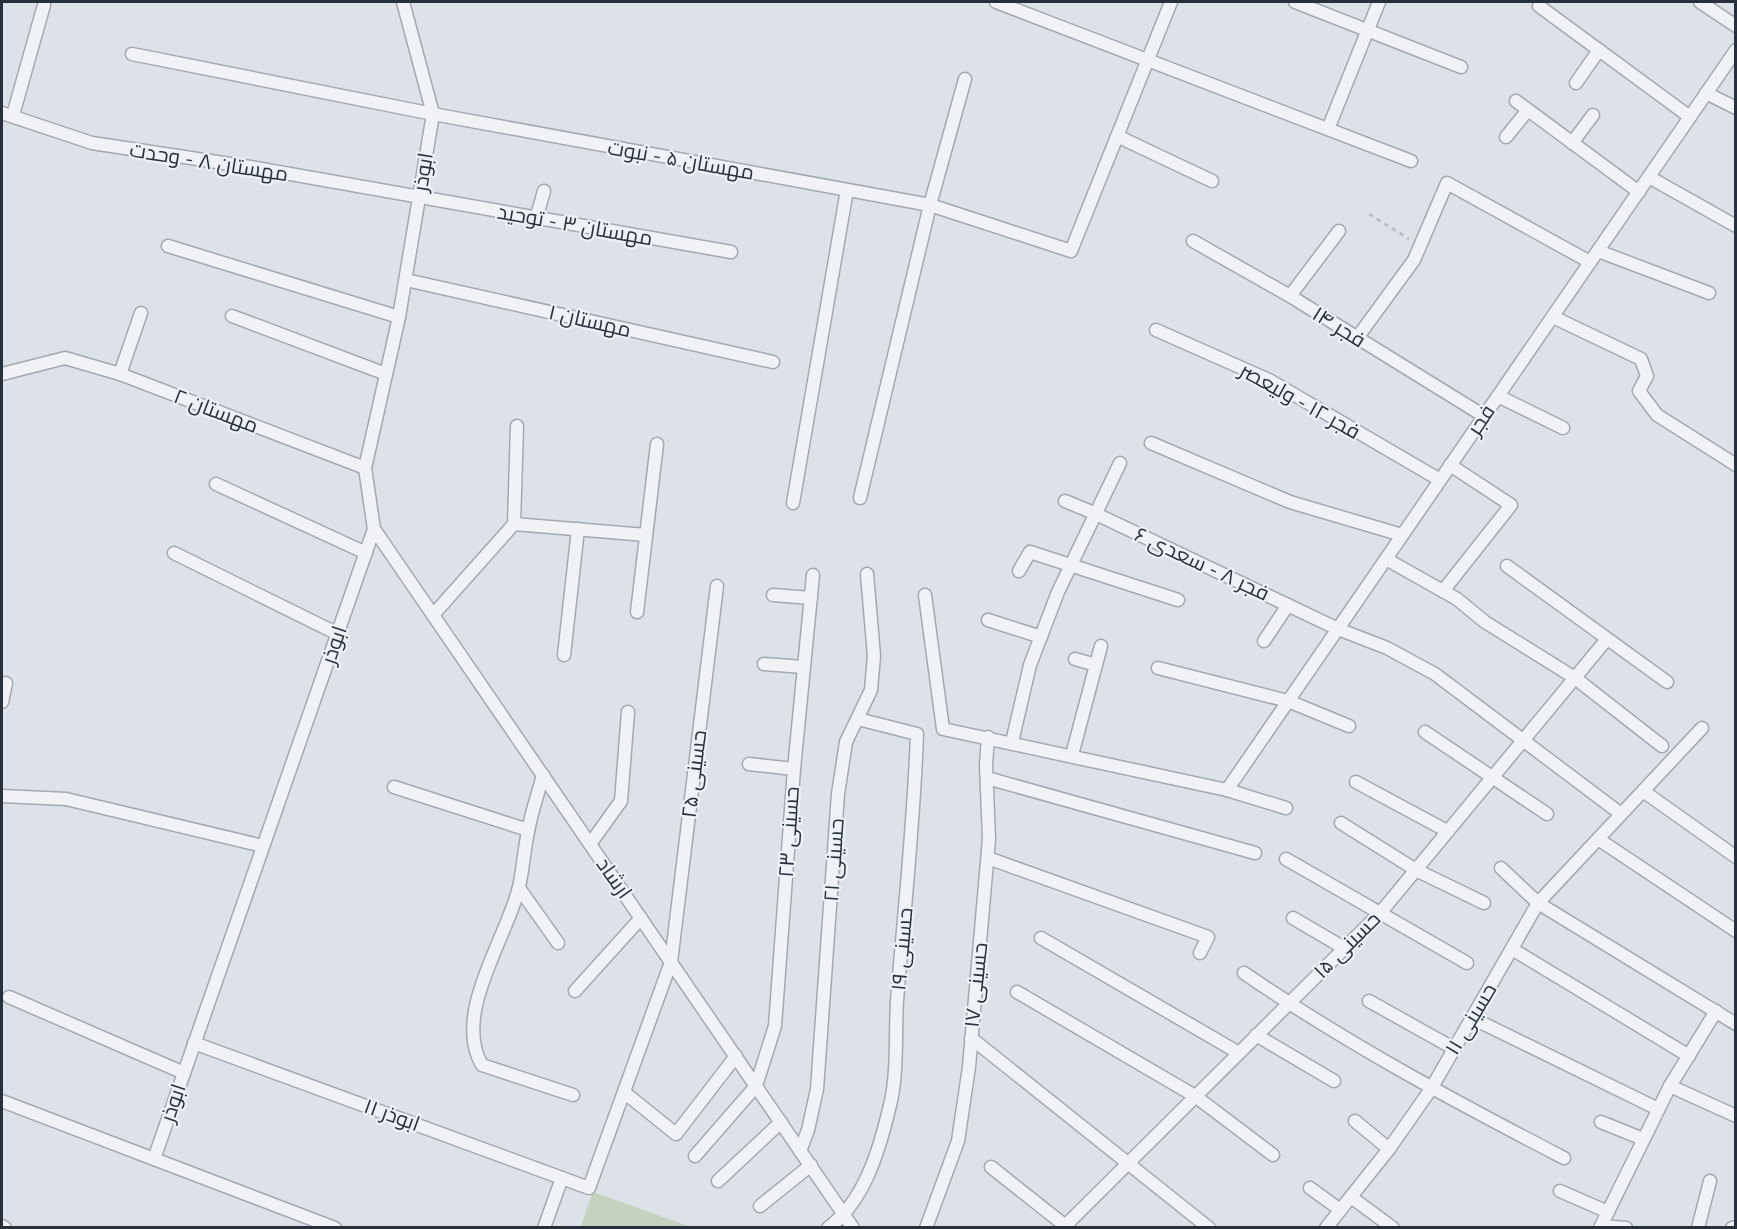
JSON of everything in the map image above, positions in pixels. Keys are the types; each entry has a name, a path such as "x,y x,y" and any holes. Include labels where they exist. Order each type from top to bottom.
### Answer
{"street":[{"path":"403,2 433,114"},
{"path":"996,2 1411,161"},
{"path":"1171,2 1117,136 1212,181"},
{"path":"1295,2 1461,67"},
{"path":"1328,129 1379,2"},
{"path":"1700,2 1736,26"},
{"path":"7,114 44,5"},
{"path":"1539,6 1690,117"},
{"path":"1576,83 1599,50"},
{"name":"فجر","path":"1227,790 1736,50"},
{"name":"مهستان ۵ - نبوت","path":"132,54 433,114 930,205 1071,251 1117,136"},
{"path":"860,498 930,205 965,78"},
{"path":"1706,93 1736,108"},
{"path":"1516,101 1638,192"},
{"path":"1506,137 1528,110"},
{"name":"مهستان ۸ - وحدت","path":"7,114 92,143 250,167 419,199"},
{"name":"ابوذر","path":"154,1159 374,529 365,468 399,317 433,114"},
{"path":"1572,143 1593,115"},
{"path":"1648,177 1736,226"},
{"path":"1357,339 1414,260 1446,183 1590,262"},
{"path":"793,503 847,190"},
{"path":"536,219 544,191"},
{"name":"مهستان ۳ - توحید","path":"419,199 731,252"},
{"path":"1290,296 1340,231"},
{"name":"فجر ۱۴","path":"1193,241 1290,296 1484,416"},
{"path":"168,246 399,317"},
{"path":"1598,251 1709,293"},
{"name":"مهستان ۱","path":"406,280 773,362"},
{"path":"120,374 141,313"},
{"path":"232,316 386,374"},
{"path":"1553,317 1641,359 1647,376 1639,392 1657,415 1736,465"},
{"name":"فجر ۱۲ - ولیعصر","path":"1156,330 1269,380 1440,480"},
{"name":"مهستان ۲","path":"2,376 65,358 120,374 365,468"},
{"path":"1498,396 1563,429"},
{"path":"433,615 513,524 517,426"},
{"path":"1151,443 1290,502 1402,535"},
{"path":"637,612 657,444"},
{"path":"1012,742 1030,665 1071,564 1120,463"},
{"path":"1443,591 1511,505 1450,465"},
{"path":"216,484 366,553"},
{"name":"فجر ۸ - سعدی ۶","path":"1065,501 1338,629 1387,648 1435,674 1621,814"},
{"path":"513,524 646,535"},
{"name":"ارشاد","path":"374,529 853,1227"},
{"path":"564,655 578,529"},
{"path":"1019,571 1030,552 1178,600"},
{"path":"174,553 338,634"},
{"path":"1386,559 1443,591 1485,622 1575,678 1662,746"},
{"path":"1507,566 1667,682"},
{"name":"حسینی ۲۱","path":"800,1150 808,1130 817,1089 840,783 846,742 871,690 874,656 867,574"},
{"name":"حسینی ۲۳","path":"756,1086 775,1026 794,769 813,575"},
{"name":"حسینی ۲۵","path":"589,1188 671,962 717,586"},
{"path":"773,595 811,598"},
{"path":"925,595 944,729 1227,790 1286,808"},
{"path":"1263,641 1288,604"},
{"path":"988,620 1041,637"},
{"name":"حسینی ۱۵","path":"1065,1227 1381,912 1607,639"},
{"path":"1072,756 1101,646"},
{"path":"1075,659 1096,665"},
{"path":"764,664 803,667"},
{"path":"1158,668 1288,701 1349,726"},
{"path":"2,702 6,684"},
{"path":"590,844 621,801 628,712"},
{"name":"حسینی ۱۹","path":"845,1215 867,1178 891,1104 907,878 914,814 917,734 858,719"},
{"name":"حسینی ۱۱","path":"1326,1227 1389,1149 1431,1089 1538,903 1702,728"},
{"path":"1425,732 1547,814"},
{"name":"حسینی ۱۷","path":"926,1227 958,1142 971,1038 988,858 988,737"},
{"path":"748,765 794,769"},
{"path":"543,775 528,830 519,888 493,955 475,1012 475,1052 482,1065 573,1095"},
{"path":"987,778 1255,853"},
{"path":"1356,782 1447,831"},
{"path":"394,787 528,830"},
{"path":"1643,791 1736,857"},
{"path":"2,796 66,800 263,846"},
{"path":"1341,823 1416,870 1484,903"},
{"path":"1598,839 1736,931"},
{"path":"988,858 1208,937 1200,953"},
{"path":"1286,859 1467,963"},
{"path":"1501,868 1538,903 1736,1024"},
{"path":"519,888 558,943"},
{"path":"575,991 641,918"},
{"path":"1293,918 1344,948"},
{"path":"1041,938 1239,1053"},
{"path":"1512,949 1689,1056"},
{"path":"1244,973 1431,1089 1564,1158"},
{"path":"1017,992 1195,1096 1273,1155"},
{"path":"9,997 184,1073"},
{"path":"1369,1001 1453,1048"},
{"path":"1626,1227 1600,1227 1670,1086 1716,1011"},
{"path":"1472,1017 1658,1109"},
{"path":"1256,1035 1334,1081"},
{"path":"971,1038 1209,1227"},
{"name":"ابوذر ۱۱","path":"195,1043 589,1188"},
{"path":"625,1093 676,1134 735,1056"},
{"path":"695,1156 756,1086"},
{"path":"1670,1086 1736,1116"},
{"path":"2,1101 335,1227"},
{"path":"1355,1121 1389,1149"},
{"path":"718,1181 781,1122"},
{"path":"1601,1122 1643,1140"},
{"path":"760,1206 810,1166"},
{"path":"991,1167 1065,1227"},
{"path":"544,1227 562,1178"},
{"path":"1698,1227 1710,1181"},
{"path":"1310,1188 1340,1209"},
{"path":"1560,1191 1608,1212"},
{"path":"1351,1197 1393,1227"},
{"path":"828,1227 845,1215"}],"path":[{"path":"1369,214 1420,247"}],"green space":[{"path":"593,1192 691,1227 580,1228"}]}
